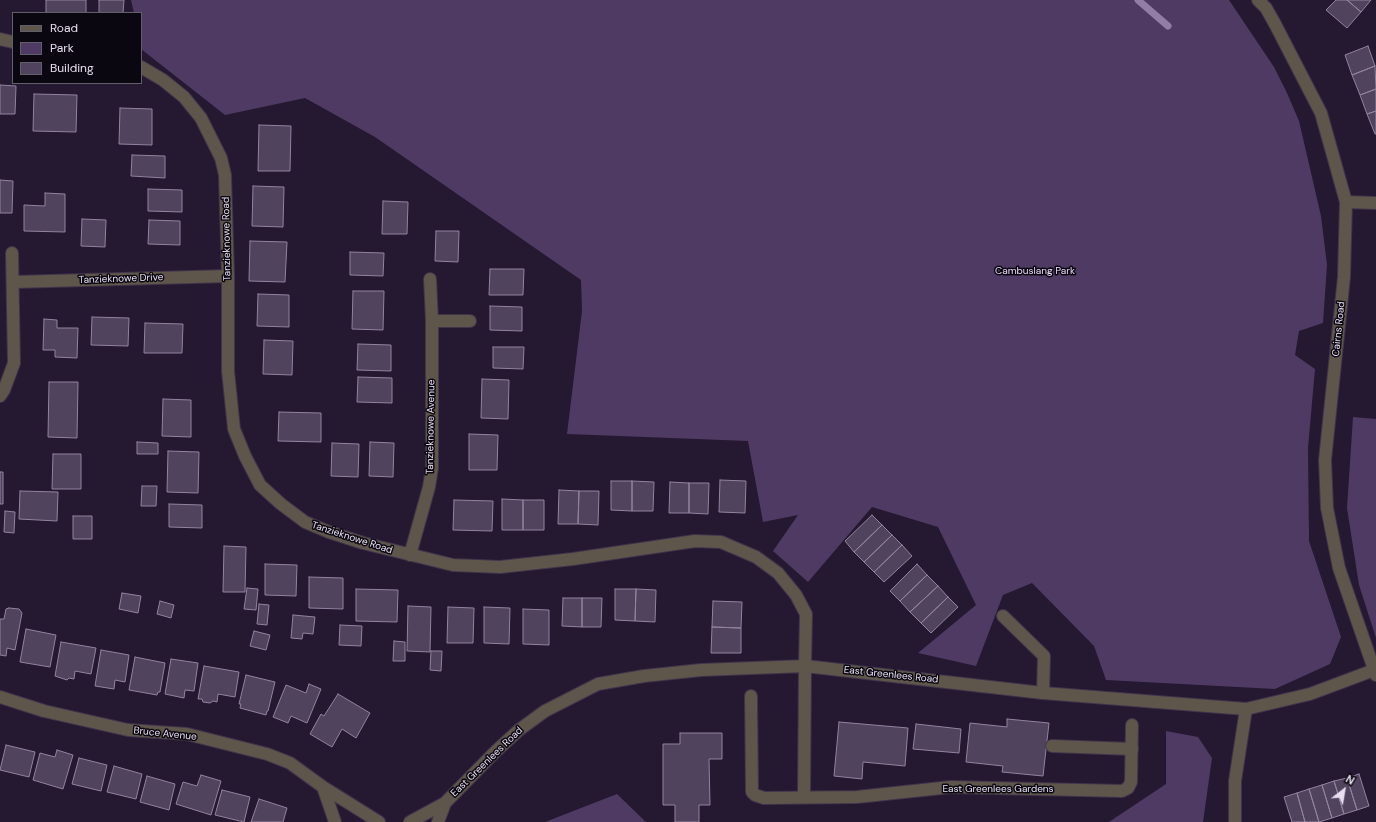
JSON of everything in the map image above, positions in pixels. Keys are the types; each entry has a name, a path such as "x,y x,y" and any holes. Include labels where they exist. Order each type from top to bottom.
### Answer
{"street":[{"name":"Cairns Road","path":"1266,3 1320,113 1346,202 1344,277 1325,460 1327,508 1340,568 1375,673"},
{"path":"0,39 12,42"},
{"name":"Tanzieknowe Road","path":"142,68 184,96 201,118 221,158 225,175 228,276 228,371 234,429 245,456 260,485 281,504 305,522 363,543 453,565 500,567 573,559 695,541 721,542 756,557 778,573 796,595 806,614 805,666"},
{"path":"1346,202 1376,203"},
{"path":"0,396 4,390 14,363 14,282 12,253"},
{"name":"Tanzieknowe Drive","path":"14,282 228,276"},
{"name":"Tanzieknowe Avenue","path":"410,555 429,487 432,468 432,321 430,278"},
{"path":"432,321 470,321"},
{"path":"1003,616 1044,656 1043,694"},
{"path":"804,797 805,666"},
{"name":"East Greenlees Road","path":"410,822 445,803 495,752 519,730 545,711 598,684 644,676 701,670 805,666 1043,694 1246,709 1310,694 1375,673"},
{"name":"East Greenlees Gardens","path":"751,696 752,792 755,795 764,798 857,797 951,787 1122,791 1128,788 1131,782 1132,725"},
{"name":"Bruce Avenue","path":"0,697 44,711 128,730 187,734 266,754 290,763 323,787 378,822"},
{"path":"1234,822 1235,781 1246,709"},
{"path":"1052,746 1132,749"},
{"path":"323,787 335,822"},
{"name":"East Greenlees Road","path":"438,822 445,803"}],"green space":[{"name":"Cambuslang Park","path":"131,0 1229,0 1274,67 1299,121 1321,216 1327,265 1323,323 1299,331 1295,355 1315,369 1308,448 1309,541 1341,637 1330,664 1275,689 1106,680 1094,646 1032,583 1003,595 976,666 918,653 976,605 938,527 872,507 808,582 773,551 798,515 763,522 748,441 567,434 582,311 581,280 375,137 305,98 225,115 142,50 142,12 134,12"},
{"path":"1353,417 1376,419 1376,638 1359,585 1347,508"},
{"path":"1166,731 1198,737 1212,758 1203,822 1109,822 1166,784"},
{"path":"617,794 646,822 545,822"}],"building":[{"path":"46,0 86,0 86,12 46,12"},
{"path":"99,0 124,0 123,12 99,12"},
{"path":"1336,0 1347,0 1361,12 1347,28 1326,10"},
{"path":"1347,0 1371,0 1361,12"},
{"path":"1368,46 1375,66 1352,75 1345,55"},
{"path":"1375,66 1376,89 1360,95 1352,75"},
{"path":"0,85 16,86 15,114 0,114"},
{"path":"1376,89 1376,111 1367,114 1360,95"},
{"path":"34,94 77,95 76,132 33,131"},
{"path":"120,108 152,109 152,145 119,144"},
{"path":"1376,111 1376,134 1375,134 1367,114"},
{"path":"259,125 291,126 290,171 258,171"},
{"path":"132,155 165,156 165,178 131,176"},
{"path":"0,180 13,181 12,213 0,213"},
{"path":"253,186 284,187 283,227 252,226"},
{"path":"148,189 182,190 182,212 148,211"},
{"path":"45,193 65,194 65,232 24,231 24,205 45,206"},
{"path":"383,201 408,202 407,234 382,234"},
{"path":"82,219 106,220 105,247 81,246"},
{"path":"149,220 180,221 180,245 148,244"},
{"path":"436,231 459,231 458,262 435,261"},
{"path":"250,241 287,242 285,282 249,281"},
{"path":"350,252 384,253 383,276 350,275"},
{"path":"490,269 524,269 523,295 489,295"},
{"path":"353,291 384,291 383,330 352,329"},
{"path":"258,294 289,295 289,327 257,326"},
{"path":"490,306 522,307 522,331 490,330"},
{"path":"92,317 129,318 128,346 91,345"},
{"path":"44,319 57,320 57,328 78,328 77,358 55,357 55,350 43,350"},
{"path":"145,323 183,324 182,353 144,353"},
{"path":"264,340 293,341 292,375 263,374"},
{"path":"358,344 391,345 391,371 357,370"},
{"path":"493,347 524,347 523,369 493,368"},
{"path":"358,377 392,378 392,403 357,402"},
{"path":"482,379 509,380 508,419 481,418"},
{"path":"49,382 78,382 77,438 48,437"},
{"path":"163,399 191,400 191,437 162,436"},
{"path":"279,412 321,413 321,442 278,441"},
{"path":"469,434 498,435 497,470 469,470"},
{"path":"137,442 158,443 158,454 137,454"},
{"path":"370,442 394,443 393,477 369,476"},
{"path":"332,443 359,444 358,477 331,476"},
{"path":"168,451 199,452 198,493 167,492"},
{"path":"53,454 81,454 81,489 52,489"},
{"path":"0,472 3,472 3,504 0,504"},
{"path":"720,480 746,481 745,513 719,512"},
{"path":"611,481 632,481 632,511 611,510"},
{"path":"632,481 654,482 653,511 632,511"},
{"path":"670,482 689,483 689,513 669,513"},
{"path":"689,483 709,483 708,514 689,513"},
{"path":"142,486 157,486 156,506 141,506"},
{"path":"559,490 579,491 578,524 558,524"},
{"path":"20,491 58,492 57,521 19,519"},
{"path":"579,491 599,491 598,525 578,524"},
{"path":"502,499 523,500 523,530 502,530"},
{"path":"454,500 493,501 492,531 453,530"},
{"path":"523,500 544,500 544,530 523,530"},
{"path":"169,504 202,505 202,528 169,527"},
{"path":"5,511 15,512 14,533 4,532"},
{"path":"872,515 882,525 854,552 845,541"},
{"path":"73,516 92,516 92,539 73,539"},
{"path":"882,525 892,535 864,562 854,552"},
{"path":"892,535 902,545 874,572 864,562"},
{"path":"902,545 912,556 884,582 874,572"},
{"path":"224,546 246,547 245,592 223,592"},
{"path":"265,564 297,565 296,596 265,595"},
{"path":"917,564 927,575 900,601 890,591"},
{"path":"927,575 938,586 910,612 900,601"},
{"path":"309,577 343,578 343,609 309,608"},
{"path":"938,586 948,597 921,623 910,612"},
{"path":"247,588 258,589 256,610 244,609"},
{"path":"356,589 398,590 397,622 356,621"},
{"path":"615,589 636,589 635,621 615,620"},
{"path":"636,589 656,590 655,622 635,621"},
{"path":"122,593 141,596 138,613 119,609"},
{"path":"948,597 958,607 931,633 921,623"},
{"path":"563,598 582,598 582,627 562,626"},
{"path":"582,598 602,598 601,627 582,627"},
{"path":"160,601 174,605 171,618 157,614"},
{"path":"713,601 742,602 741,628 712,627"},
{"path":"259,604 269,605 267,625 257,624"},
{"path":"408,606 431,607 430,652 407,651"},
{"path":"448,607 474,608 473,643 447,643"},
{"path":"484,607 510,608 509,644 484,643"},
{"path":"6,609 19,609 22,613 15,650 7,648 6,656 0,655 0,619 4,619"},
{"path":"523,609 549,610 549,645 523,644"},
{"path":"293,615 315,617 313,634 303,633 302,639 291,638"},
{"path":"340,625 362,626 361,646 339,645"},
{"path":"712,627 741,628 741,653 711,653"},
{"path":"26,629 56,635 50,667 20,662"},
{"path":"254,631 270,635 266,650 250,646"},
{"path":"394,641 405,642 405,661 393,661"},
{"path":"61,642 96,648 91,674 75,671 74,679 69,678 67,680 55,676"},
{"path":"101,650 129,655 125,682 115,680 114,689 95,686"},
{"path":"431,651 442,651 441,671 430,670"},
{"path":"135,657 165,663 160,692 158,692 157,695 129,690"},
{"path":"171,659 198,663 194,691 185,690 184,698 165,694"},
{"path":"204,666 239,672 235,697 218,694 217,702 213,701 210,703 203,702 202,699 198,699"},
{"path":"246,675 275,682 266,715 240,708 241,704 239,704"},
{"path":"309,684 321,689 307,723 291,716 288,723 273,717 286,685 306,693"},
{"path":"338,694 370,713 356,738 342,729 332,747 310,734 321,714 324,716"},
{"path":"1007,719 1049,723 1043,776 1002,772 1003,766 966,762 970,723 1007,727"},
{"path":"839,722 908,728 905,766 863,762 862,779 834,776"},
{"path":"916,724 961,729 959,753 913,749"},
{"path":"680,733 722,733 722,759 709,759 710,805 699,805 699,822 675,822 675,805 663,805 663,744 680,744"},
{"path":"6,745 35,752 29,777 0,770"},
{"path":"57,750 73,755 63,789 33,780 40,753 55,757"},
{"path":"79,758 107,765 101,791 72,784"},
{"path":"114,766 142,774 136,799 107,792"},
{"path":"1359,774 1369,806 1357,810 1347,778"},
{"path":"201,775 221,781 211,815 176,804 183,782 197,786"},
{"path":"147,776 175,784 169,810 140,802"},
{"path":"1347,778 1357,810 1344,814 1334,781"},
{"path":"1334,781 1344,814 1332,818 1322,785"},
{"path":"1322,785 1332,818 1319,822 1309,789"},
{"path":"1309,789 1319,822 1305,822 1297,793"},
{"path":"222,790 250,797 244,822 215,815"},
{"path":"1297,793 1305,822 1292,822 1284,797"},
{"path":"259,799 287,808 283,822 251,822"}],"waterway":[{"path":"1138,0 1168,26"}]}
